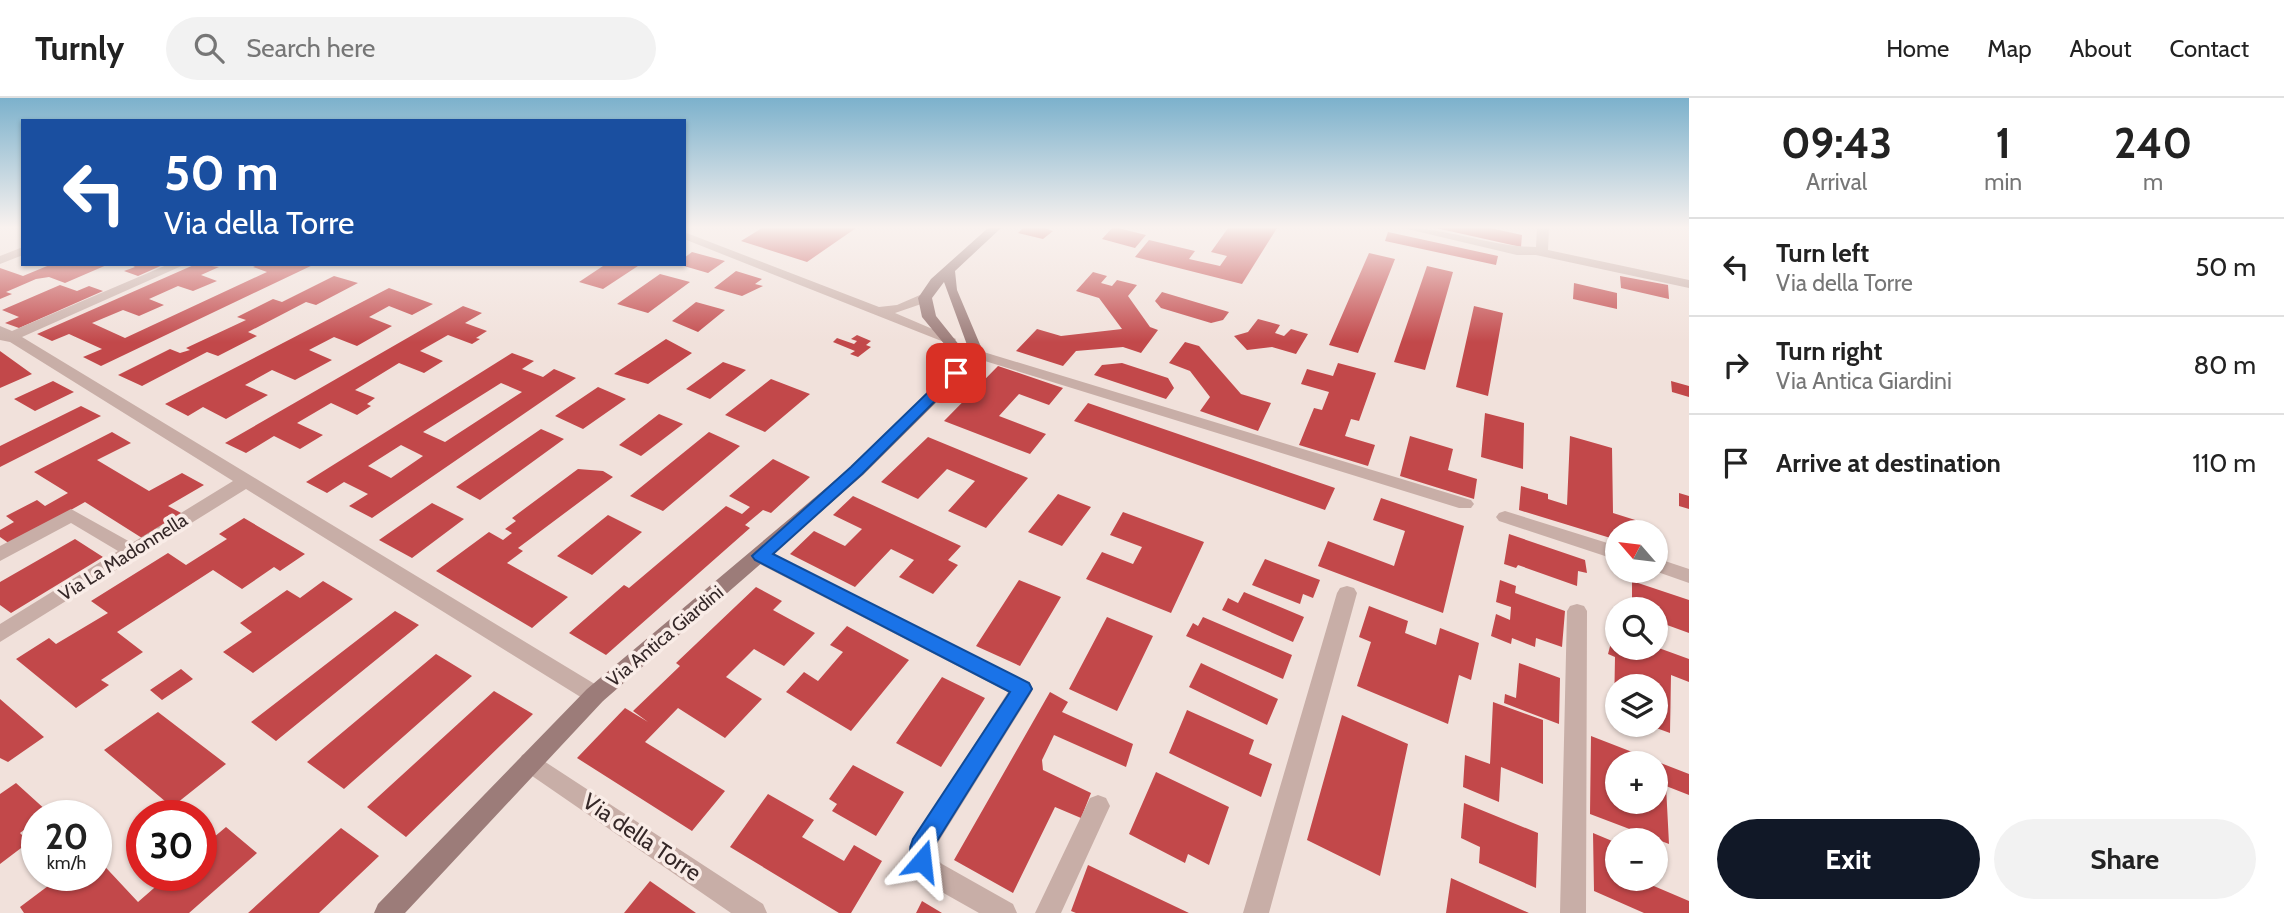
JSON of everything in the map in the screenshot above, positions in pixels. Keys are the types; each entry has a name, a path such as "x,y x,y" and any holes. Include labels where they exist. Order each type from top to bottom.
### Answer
{"street":[{"path":"4,336 175,266"},
{"path":"763,266 976,350 1465,505"},
{"path":"955,266 936,282 925,298 929,317 957,351 956,373"},
{"path":"1606,266 1689,284"},
{"path":"949,272 951,290 976,350"},
{"path":"878,311 899,309 925,298 955,300"},
{"path":"938,328 967,325"},
{"path":"4,336 247,480 595,695"},
{"name":"Via Antica Giardini","path":"387,913 595,695 761,556 857,471 976,350"},
{"name":"Via La Madonnella","path":"0,634 247,480"},
{"path":"0,554 71,515 132,551"},
{"path":"1505,517 1605,549"},
{"path":"761,556 1022,689 920,847 922,861 933,873 1004,913"},
{"path":"1668,569 1689,576"},
{"path":"1255,913 1347,593"},
{"path":"1573,913 1577,611"},
{"name":"Via della Torre","path":"530,762 754,913"},
{"path":"1048,913 1098,806"}],"building":[{"path":"47,266 104,266 65,283 49,277 36,279 6,292 12,294 0,299 0,268 23,276"},
{"path":"160,266 138,276 124,271 135,267"},
{"path":"191,266 219,267 201,275 217,281 193,291 178,286 149,299 164,305 139,316 123,310 92,323 125,338 267,272 253,267 255,266 311,266 101,366 83,357 102,349 69,334 52,341 37,334"},
{"path":"603,266 638,266 603,289 579,282"},
{"path":"684,266 718,266 708,273"},
{"path":"1171,266 1253,266 1242,284"},
{"path":"1363,266 1392,266 1358,353 1329,345"},
{"path":"1427,266 1453,272 1425,370 1394,362"},
{"path":"736,271 762,279 755,284 763,286 742,296 714,288"},
{"path":"1093,272 1107,276 1101,283 1112,286 1117,280 1137,285 1128,296 1150,327 1158,330 1141,353 1123,347 1076,351 1063,366 1016,351 1037,329 1061,336 1122,329 1099,298 1076,291"},
{"path":"660,274 690,282 648,313 617,304"},
{"path":"334,276 358,283 316,305 306,302 248,332 257,336 218,356 207,352 142,386 118,375 170,349 180,353 190,350 186,348 246,320 237,317 273,299 282,302"},
{"path":"1620,276 1668,285 1669,299 1621,288"},
{"path":"1574,283 1617,293 1617,309 1573,299"},
{"path":"60,285 77,291 89,286 103,291 19,328 5,323 19,317 2,310"},
{"path":"389,288 433,304 412,315 389,306 369,317 392,326 357,346 334,337 309,350 332,360 295,380 272,370 245,385 268,395 226,419 203,407 188,416 165,404"},
{"path":"1162,292 1229,312 1223,320 1211,323 1161,308 1155,301"},
{"path":"696,302 725,310 698,332 672,321"},
{"path":"463,306 482,313 465,323 487,331 476,338 480,339 472,344 448,335 420,351 443,361 424,373 399,363 355,390 375,398 367,404 371,406 357,415 331,403 297,423 323,435 300,449 274,436 246,453 225,443"},
{"path":"1474,306 1503,313 1488,396 1456,387"},
{"path":"1258,319 1280,325 1275,333 1284,336 1291,329 1308,334 1296,354 1272,347 1247,350 1234,336 1248,332"},
{"path":"857,335 871,341 866,345 871,347 858,357 850,354 855,351 833,342 837,338 854,344 857,341 851,339"},
{"path":"666,339 692,353 648,384 614,374"},
{"path":"1185,342 1199,346 1241,394 1271,403 1258,431 1200,411 1210,397 1190,371 1169,363"},
{"path":"0,351 32,374 0,388"},
{"path":"512,353 534,361 522,369 543,377 554,369 576,378 372,518 349,506 368,494 344,482 327,493 306,482","holes":["501,383 522,392 445,442 423,432","401,445 423,456 391,478 368,466"]},
{"path":"723,362 746,370 710,399 686,389"},
{"path":"1122,363 1168,378 1174,388 1166,399 1094,375 1102,365"},
{"path":"1338,363 1376,373 1359,421 1351,419 1345,436 1375,445 1368,466 1299,445 1314,408 1322,410 1329,392 1301,384 1307,369 1333,376"},
{"path":"998,366 1063,388 1049,405 1019,394 999,416 1046,434 1030,454 944,421"},
{"path":"771,379 810,394 765,432 725,415"},
{"path":"53,381 74,392 35,411 14,399"},
{"path":"1671,381 1689,386 1689,397 1672,392"},
{"path":"598,387 626,399 583,429 555,416"},
{"path":"1088,403 1335,488 1325,510 1074,421"},
{"path":"81,406 101,416 0,467 0,446"},
{"path":"1485,413 1524,423 1523,469 1481,457"},
{"path":"659,414 683,424 641,456 619,445"},
{"path":"541,429 564,439 480,500 456,487"},
{"path":"112,432 131,443 97,460 149,491 182,473 204,485 168,506 183,514 142,538 85,502 10,544 0,537 0,530 14,522 6,516 37,500 45,506 68,493 34,472"},
{"path":"709,432 740,446 663,511 630,496"},
{"path":"1410,436 1453,449 1448,470 1477,479 1474,499 1400,476"},
{"path":"1570,436 1612,448 1613,513 1635,520 1605,520 1605,536 1519,510 1521,486 1548,494 1548,499 1567,505"},
{"path":"928,437 1028,478 986,528 948,511 975,481 947,469 918,499 881,482"},
{"path":"773,459 810,477 771,513 763,510 745,525 750,528 606,655 569,633 624,585 629,588 726,506 742,514 750,507 729,496"},
{"path":"578,469 603,471 613,477 518,548 523,551 507,563 568,597 532,628 436,571 489,532 503,540 512,533 505,529 516,521 512,518"},
{"path":"1679,493 1689,496 1689,509 1679,506"},
{"path":"1058,494 1091,507 1062,546 1028,532"},
{"path":"853,496 961,546 948,560 958,565 933,594 899,577 914,560 891,549 855,587 790,554 814,531 845,546 862,529 833,515"},
{"path":"1381,498 1464,526 1443,613 1318,566 1328,541 1394,566 1405,531 1373,520"},
{"path":"432,503 464,519 412,558 379,540"},
{"path":"1123,512 1204,542 1171,613 1086,579 1102,552 1133,564 1142,547 1110,535"},
{"path":"608,515 642,532 592,575 557,556"},
{"path":"244,518 305,554 280,571 274,567 242,589 213,570 117,632 143,652 101,680 109,685 76,708 16,659 49,638 56,644 108,613 91,601 168,553 186,565 227,539 219,534"},
{"path":"1509,534 1585,560 1587,573 1578,571 1577,586 1518,565 1516,568 1504,564"},
{"path":"75,539 103,557 11,613 0,605 0,582"},
{"path":"1265,559 1320,580 1313,598 1303,594 1300,604 1252,585"},
{"path":"1019,580 1061,597 1020,666 976,646"},
{"path":"1500,580 1516,586 1515,593 1565,611 1562,647 1536,638 1535,647 1512,638 1511,644 1491,636 1496,614 1510,620 1511,607 1496,602"},
{"path":"323,581 353,599 253,673 223,652 252,632 240,623 287,590 300,598"},
{"path":"1632,583 1638,583 1689,600 1689,633 1668,625 1668,597 1632,597"},
{"path":"756,587 782,601 773,610 815,633 784,666 754,649 726,677 762,699 725,738 678,708 645,742 725,791 692,831 577,758 625,708 648,722 633,711 680,666 676,663"},
{"path":"1244,592 1304,617 1293,642 1222,610 1228,598 1238,603"},
{"path":"1369,606 1408,621 1405,633 1436,645 1440,628 1479,643 1471,680 1459,675 1448,724 1357,686 1371,642 1359,637"},
{"path":"395,611 419,625 276,741 251,722"},
{"path":"1107,617 1153,636 1117,711 1069,689"},
{"path":"1203,617 1292,655 1283,679 1186,636 1193,623 1198,626"},
{"path":"847,626 909,660 851,731 786,692 804,672 818,681 843,652 830,645"},
{"path":"1668,651 1689,659 1689,682 1671,675 1670,733 1668,674 1615,674 1615,660 1668,660"},
{"path":"436,654 472,676 344,789 307,762"},
{"path":"1201,663 1278,699 1267,725 1189,687"},
{"path":"1519,663 1560,678 1559,724 1504,703 1505,694 1516,698"},
{"path":"181,669 193,679 162,700 150,690"},
{"path":"942,677 985,698 941,767 896,743"},
{"path":"494,691 533,714 406,837 367,807"},
{"path":"1050,692 1068,702 1062,712 1133,744 1126,767 1054,735 1042,760 1043,770 1091,793 1081,818 1055,807 1013,893 954,860"},
{"path":"0,699 44,737 8,762 0,758"},
{"path":"1493,702 1543,720 1543,784 1501,767 1499,802 1463,787 1465,755 1490,764"},
{"path":"1187,710 1254,740 1249,754 1272,764 1261,797 1169,753"},
{"path":"158,712 226,764 181,800 164,800 104,750"},
{"path":"1342,715 1408,744 1380,876 1307,840"},
{"path":"1591,736 1630,751 1605,751 1605,814 1667,814 1669,844 1668,828 1627,828 1590,814"},
{"path":"853,765 904,792 876,836 832,811 837,804 829,799"},
{"path":"1668,766 1689,774 1689,795 1668,787"},
{"path":"1156,772 1229,807 1209,865 1188,854 1185,863 1129,834"},
{"path":"16,783 35,800 21,800 21,848 0,864 0,794"},
{"path":"768,794 814,820 802,837 844,861 854,845 882,861 851,913 839,913 730,847"},
{"path":"1464,803 1538,833 1536,888 1479,863 1480,847 1461,838"},
{"path":"226,827 257,853 217,888 217,835"},
{"path":"341,828 379,856 319,913 248,913"},
{"path":"1593,833 1605,838 1605,891 1666,891 1689,901 1689,913 1644,913 1594,891"},
{"path":"1088,865 1189,913 1071,911"},
{"path":"112,874 138,902 151,891 214,891 189,913 24,913 20,907 41,891 112,891"},
{"path":"1451,878 1529,913 1446,913"},
{"path":"650,881 696,913 624,913"},
{"path":"922,901 942,913 916,913"}],"route":[{"path":"922,861 920,847 1022,689 761,556 857,471 956,373"}]}
